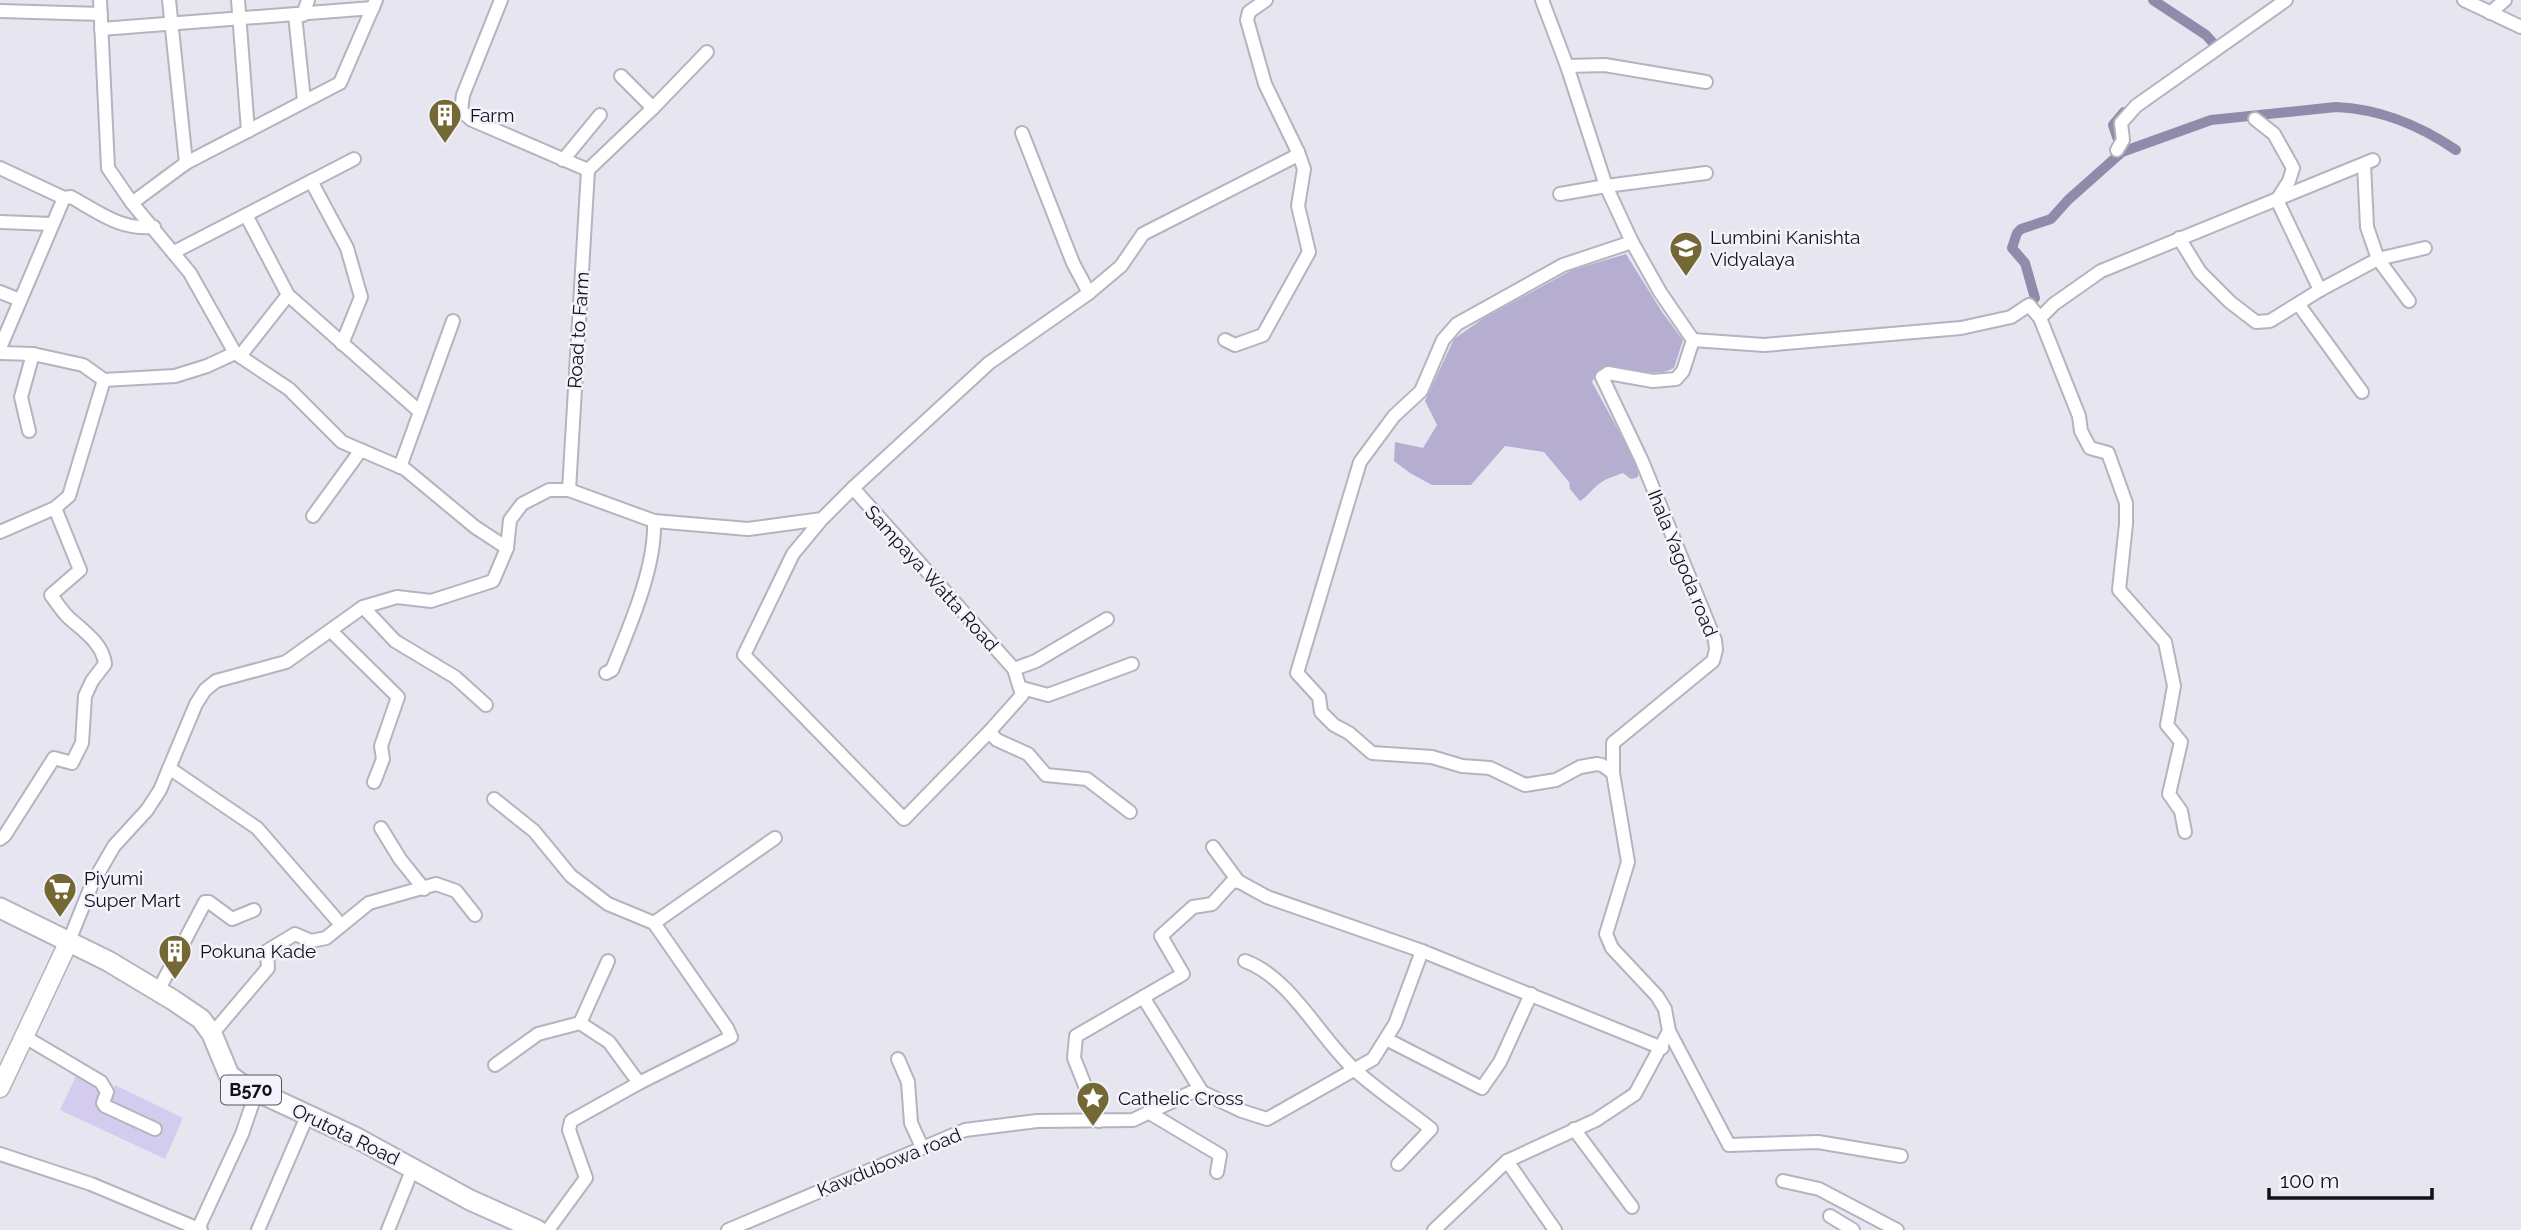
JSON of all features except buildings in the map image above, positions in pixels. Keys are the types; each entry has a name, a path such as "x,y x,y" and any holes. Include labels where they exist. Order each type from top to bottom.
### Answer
{"main road":[{"name":"Orutota Road","path":"0,908 69,941 158,991 201,1019 212,1034 229,1075 256,1093 308,1114 470,1200 537,1230"}],"street":[{"path":"100,0 108,168 132,203 190,273 237,355 289,389 342,442 400,467 475,527 507,548"},
{"path":"169,0 186,163"},
{"path":"238,0 248,131"},
{"path":"304,100 299,15 308,0"},
{"path":"501,0 463,95 461,111 472,120 588,170 707,52"},
{"path":"1225,340 1235,345 1263,335 1309,252 1298,206 1304,169 1265,84 1247,20 1249,12 1266,0"},
{"path":"1542,0 1567,66 1606,186 1632,242 1660,292 1693,340 1764,345 1961,328 2011,317 2029,305 2040,318 2079,416 2081,431 2090,447 2108,453 2126,503 2119,590 2165,642 2174,686 2167,724 2182,742 2169,794 2181,811 2185,832"},
{"path":"2120,145 2121,123 2136,106 2286,0"},
{"path":"2464,0 2521,27"},
{"path":"2490,13 2505,0"},
{"path":"102,29 239,17 299,15 375,4"},
{"path":"132,203 186,163 340,83 375,4"},
{"path":"0,11 26,6 101,15"},
{"path":"1567,66 1605,65 1706,82"},
{"path":"621,76 653,108"},
{"path":"563,160 600,115"},
{"path":"2255,119 2274,134 2293,168 2289,181 2277,200"},
{"path":"1022,133 1073,263 1089,293"},
{"path":"853,488 989,363 1089,293 1121,266 1143,234 1294,157 1298,152"},
{"path":"174,252 354,159"},
{"path":"2040,318 2054,304 2101,271 2369,162 2367,227 2378,259 2409,301"},
{"path":"0,168 64,198 71,197 124,226 154,227"},
{"name":"Road to Farm","path":"569,490 588,170"},
{"path":"1560,194 1706,173"},
{"path":"311,181 347,248 361,297 342,344"},
{"path":"0,348 64,198"},
{"path":"2277,200 2320,290"},
{"path":"246,215 288,295 420,412"},
{"path":"0,222 52,224"},
{"path":"2179,238 2200,272 2230,302 2256,322 2270,321 2378,259 2425,248"},
{"path":"1613,773 1597,764 1580,767 1556,780 1525,785 1490,768 1462,766 1432,758 1372,753 1321,712 1319,697 1297,673 1360,461 1394,416 1420,391 1443,340 1457,324 1563,265 1632,242"},
{"path":"0,292 20,300"},
{"path":"0,353 33,354 83,365 104,380 175,376 237,355 288,295"},
{"path":"2299,305 2362,392"},
{"path":"400,467 453,321"},
{"name":"Ihala Yagoda road","path":"1669,1031 1665,1009 1657,996 1612,948 1606,934 1628,862 1613,773 1613,743 1713,661 1715,640 1642,461 1602,377 1608,373 1653,381 1676,379 1683,371 1693,340"},
{"path":"29,431 21,397 33,354"},
{"path":"0,532 55,508 69,496 104,380"},
{"path":"313,516 361,450"},
{"name":"Sampaya Watta Road","path":"989,732 904,819 744,655 793,554 853,488 1014,669 1022,688"},
{"path":"0,1088 69,941 92,884 114,846 147,810 160,790 196,704 205,690 216,681 286,662 363,607 397,597 432,601 494,581 507,548 510,520 522,504 549,490 569,490 654,521 748,529 822,519"},
{"path":"0,839 54,758 72,763 82,743 85,696 105,664 104,654 51,595 80,570 55,508"},
{"path":"606,673 612,670 635,615 654,539 654,521"},
{"path":"363,607 395,641 455,677 486,705"},
{"path":"1014,669 1036,661 1107,619"},
{"path":"331,631 398,697 381,746 383,759 374,782"},
{"path":"1130,812 1087,779 1045,775 1028,754 997,740 989,732 1022,695 1022,688 1048,695 1132,664"},
{"path":"169,768 257,828 336,919"},
{"path":"494,799 534,831 571,876 608,904 654,923 731,1037 571,1121 569,1130 586,1178 548,1230"},
{"path":"381,828 400,859 424,889"},
{"path":"654,923 775,838"},
{"path":"1213,847 1238,881 1267,897 1422,951 1662,1048"},
{"path":"1099,1121 1074,1058 1076,1036 1183,974 1161,936 1193,907 1212,904 1231,883 1238,881"},
{"path":"212,1034 274,969 267,951 295,934 311,941 326,938 369,903 436,884 456,891 475,915"},
{"path":"158,991 205,902 209,902 232,919 254,910"},
{"path":"1143,997 1202,1092 1242,1111 1267,1119 1373,1059 1395,1024 1422,951"},
{"path":"580,1023 608,961"},
{"path":"1245,961 1261,967 1286,991 1354,1069 1431,1129 1398,1164"},
{"path":"1386,1039 1482,1088 1500,1062 1531,994"},
{"path":"495,1065 538,1034 580,1023 608,1042 639,1083"},
{"path":"1439,1229 1507,1161 1596,1119 1635,1094 1669,1031"},
{"path":"1669,1031 1729,1145 1818,1142 1901,1156"},
{"path":"25,1037 101,1082 107,1092 103,1103 105,1106 155,1129"},
{"path":"898,1059 908,1082 911,1123 922,1147"},
{"name":"Kawdubowa road","path":"728,1230 965,1130 1037,1121 1133,1120 1192,1093 1202,1092"},
{"path":"0,1154 91,1184 199,1230 242,1134 256,1093"},
{"path":"1148,1112 1220,1155 1217,1172"},
{"path":"258,1230 308,1114"},
{"path":"1574,1129 1632,1206"},
{"path":"1507,1161 1555,1230"},
{"path":"388,1230 413,1168"},
{"path":"1783,1181 1819,1189 1897,1230"},
{"path":"1830,1216 1853,1230"}],"shaded area":[{"path":"1626,254 1683,340 1674,368 1656,373 1609,369 1598,371 1592,382 1639,468 1638,477 1631,479 1623,473 1611,477 1580,501 1570,489 1569,482 1544,452 1505,446 1471,485 1432,485 1394,461 1395,442 1423,448 1437,425 1425,401 1454,339 1484,318 1572,270"},
{"path":"76,1076 111,1092 115,1085 183,1118 165,1159 60,1110"}],"waterway":[{"path":"2153,0 2206,35 2214,44"},
{"path":"2035,298 2025,263 2012,248 2017,233 2021,229 2051,219 2068,200 2122,152 2211,120 2336,107 2353,108 2414,126 2456,150"},
{"path":"2120,146 2113,125 2124,112"}],"place":[{"name":"Farm","path":"445,145"},
{"name":"Lumbini Kanishta Vidyalaya","path":"1686,278"},
{"name":"Piyumi Super Mart","path":"60,919"},
{"name":"Pokuna Kade","path":"175,981"},
{"name":"Cathelic Cross","path":"1093,1128"}]}
